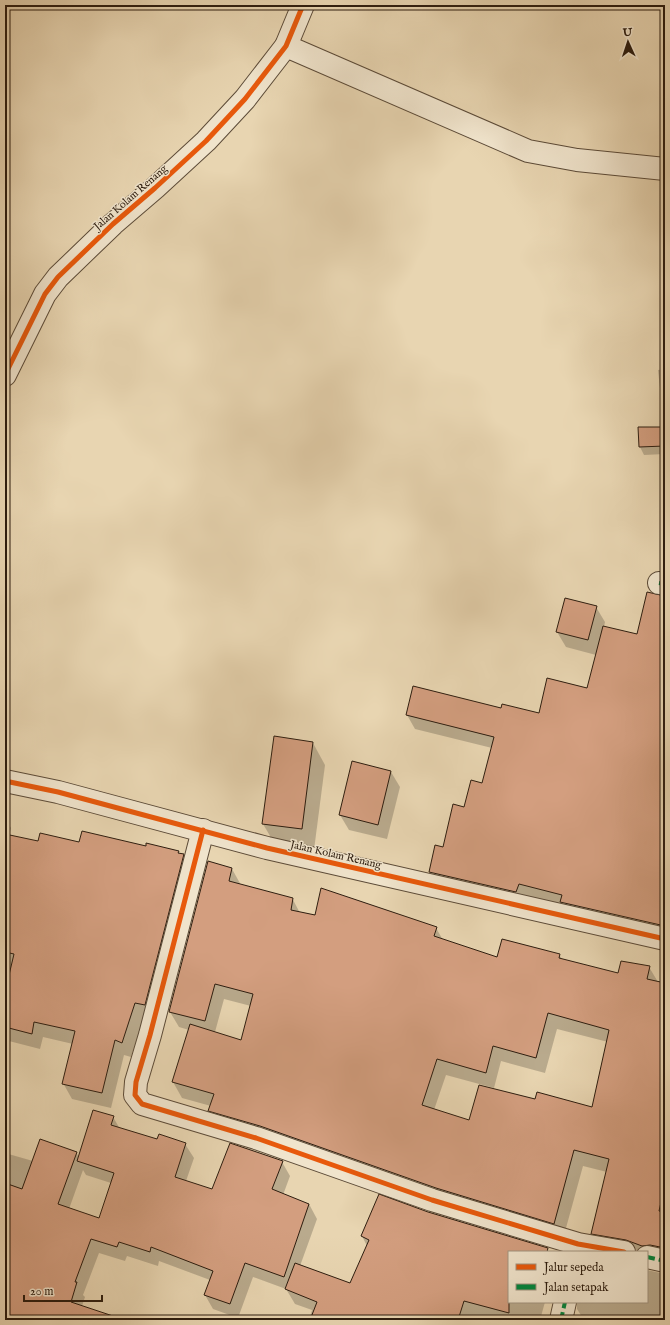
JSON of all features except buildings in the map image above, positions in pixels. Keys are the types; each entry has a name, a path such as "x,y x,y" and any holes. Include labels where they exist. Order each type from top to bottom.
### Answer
{"street":[{"name":"Jalan Kolam Renang","path":"5,375 45,294 58,277 113,224 206,141 245,99 286,46 303,5"},
{"path":"286,46 528,151 577,160 665,169"},
{"name":"Jalan Kolam Renang","path":"5,781 58,792 267,848 665,939"},
{"path":"203,830 150,1035 136,1082 135,1095 142,1104 256,1138 432,1200 577,1248 612,1251"},
{"path":"648,1257 665,1262"},
{"path":"561,1320 565,1303"}],"marked path":[{"path":"659,583 665,584"},
{"path":"648,1257 665,1261"},
{"path":"561,1320 565,1303"}],"cycle path":[{"path":"5,375 45,294 58,277 113,224 206,141 245,99 286,46 303,5"},
{"path":"5,781 58,792 267,848 665,939"},
{"path":"203,830 150,1035 136,1082 135,1095 142,1104 256,1138 432,1200 578,1244 618,1251"}]}
